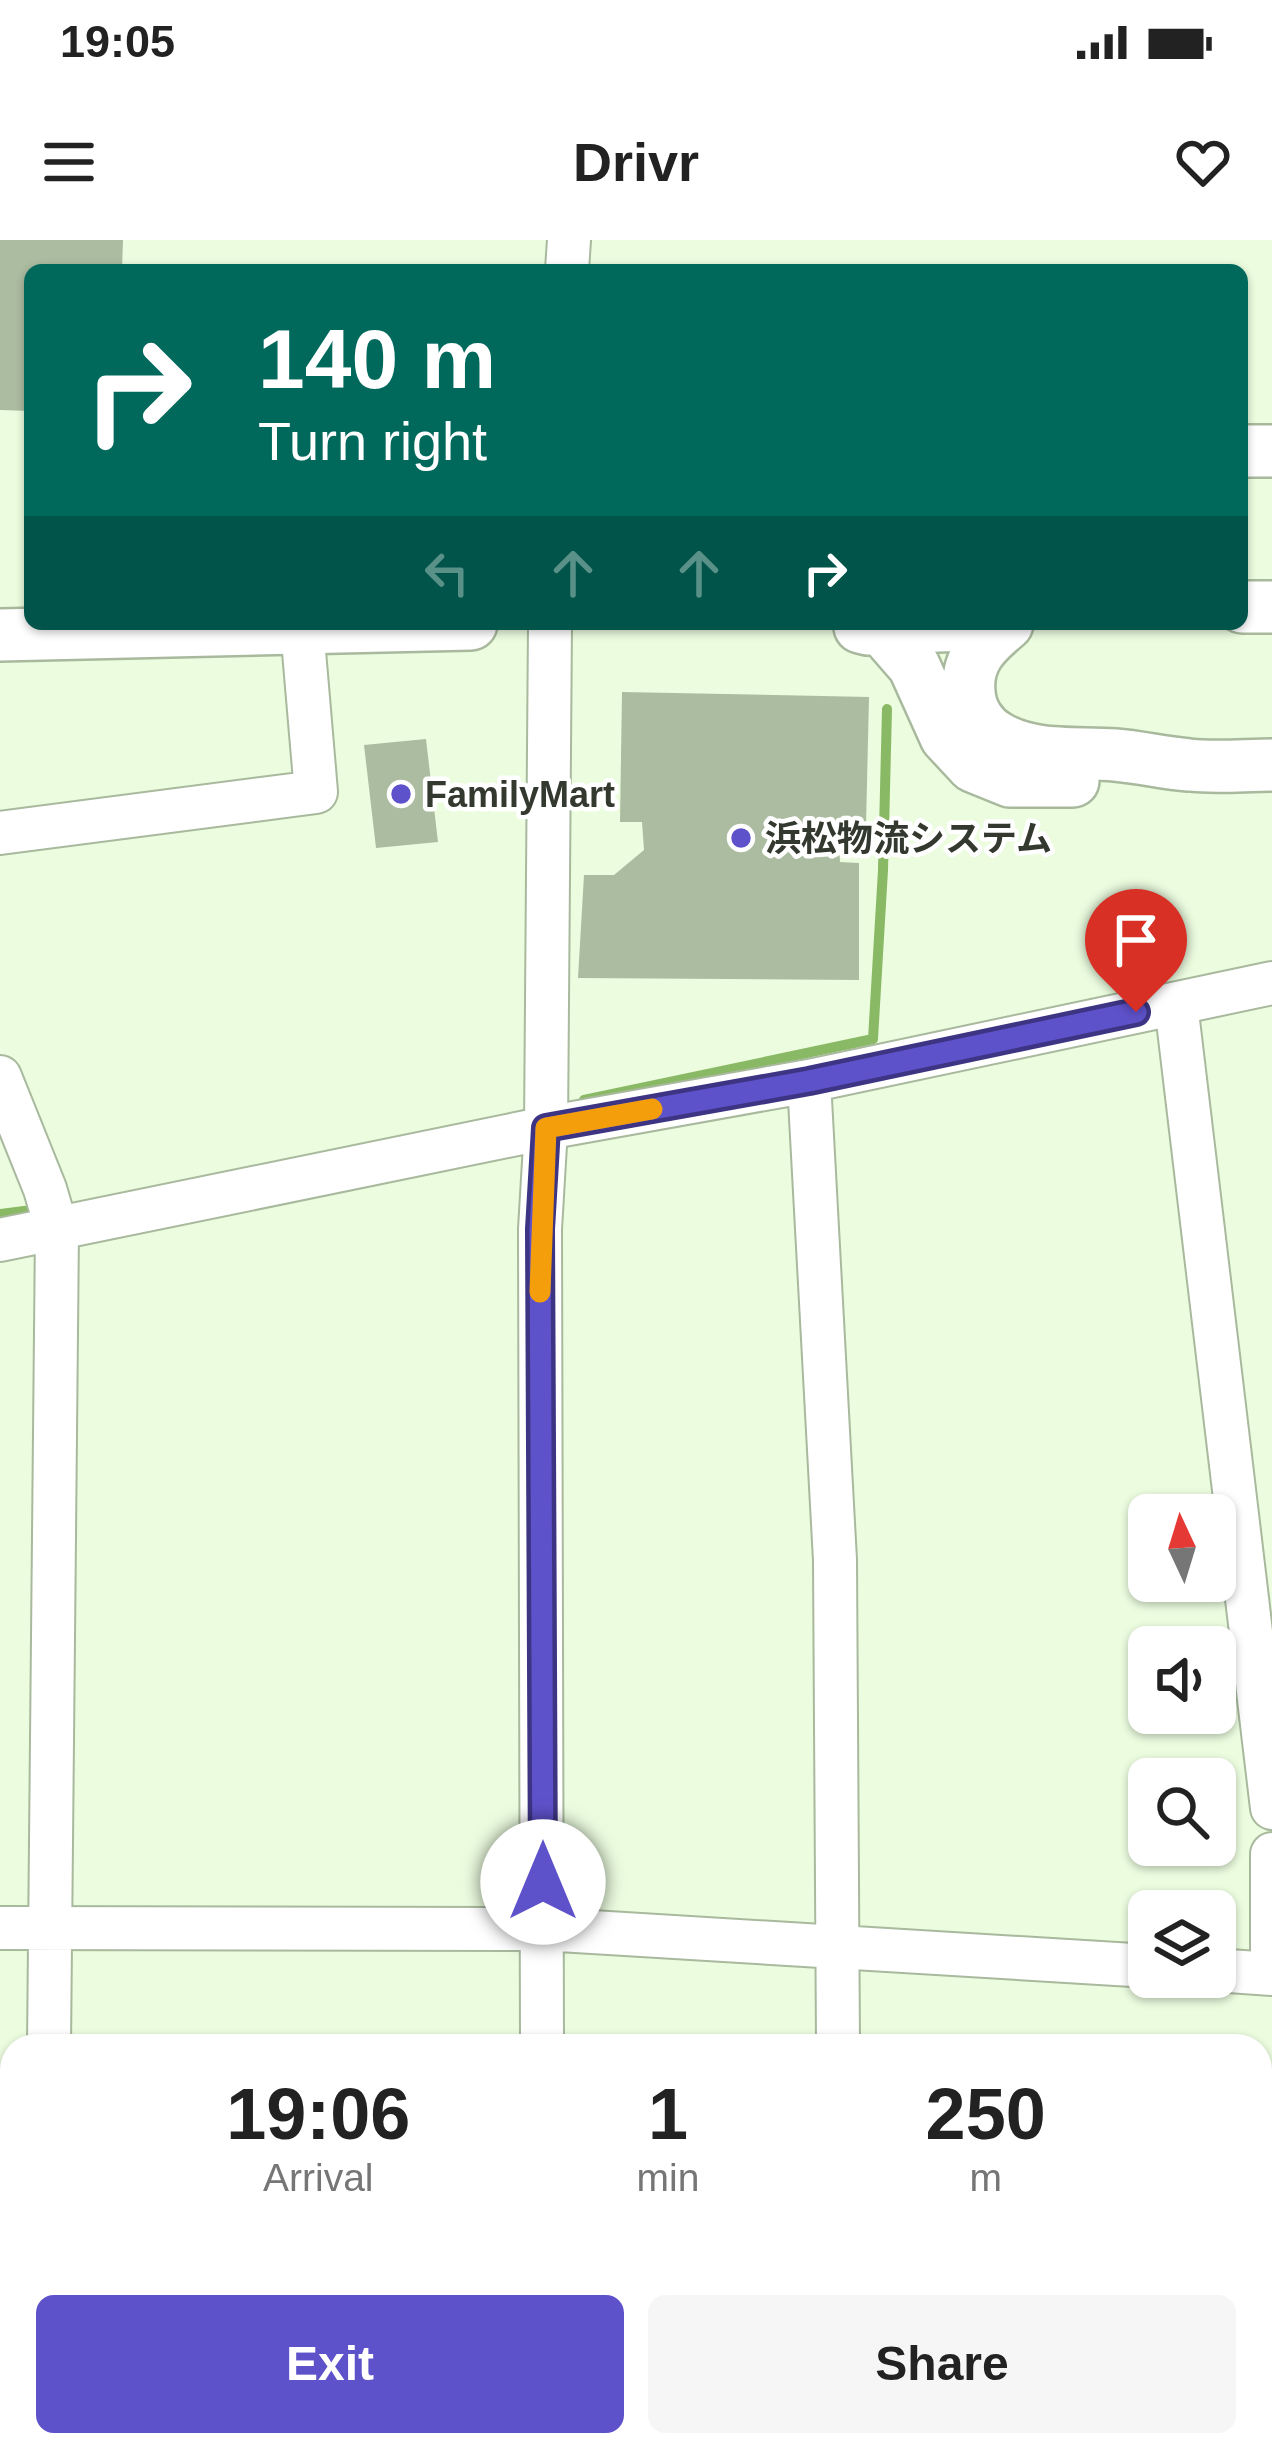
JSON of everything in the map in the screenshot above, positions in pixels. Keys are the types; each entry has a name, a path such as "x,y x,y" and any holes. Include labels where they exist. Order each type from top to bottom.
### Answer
{"main road":[{"path":"0,635 216,630"},
{"path":"873,630 914,666 946,737 959,754 991,776 1027,783 1122,778 1192,766"},
{"path":"1000,630 982,645 967,678 970,704 979,722 995,736 1019,747 1192,766 1272,765"}],"street":[{"path":"0,833 316,792 302,630"},
{"path":"542,2034 540,1229 546,1128 550,630"},
{"path":"0,1240 53,1215 809,1081 1272,983"},
{"path":"1176,1004 1272,1808"},
{"path":"0,1077 53,1215 50,2034"},
{"path":"809,1081 836,1560 838,2034"},
{"path":"1272,1853 1272,1950"},
{"path":"0,1928 543,1929 1128,1965"},
{"path":"1236,1971 1272,1974"}],"building":[{"path":"0,240 123,240 122,264 24,264 24,411 0,410"},
{"name":"浜松物流システム","path":"622,692 869,697 866,826 838,826 840,862 859,863 859,980 578,978 584,875 614,875 644,850 642,822 620,822"},
{"name":"FamilyMart","path":"426,739 438,842 376,848 364,745"}],"waterway":[{"path":"584,1100 873,1039 887,709"},
{"path":"0,1214 40,1209"}],"slow traffic":[{"path":"540,1292 546,1128 652,1109"}],"place":[{"name":"FamilyMart","path":"401,794"},
{"name":"浜松物流システム","path":"741,838"}],"route":[{"path":"543,1882 540,1229 546,1128 809,1081 1136,1012"}]}
